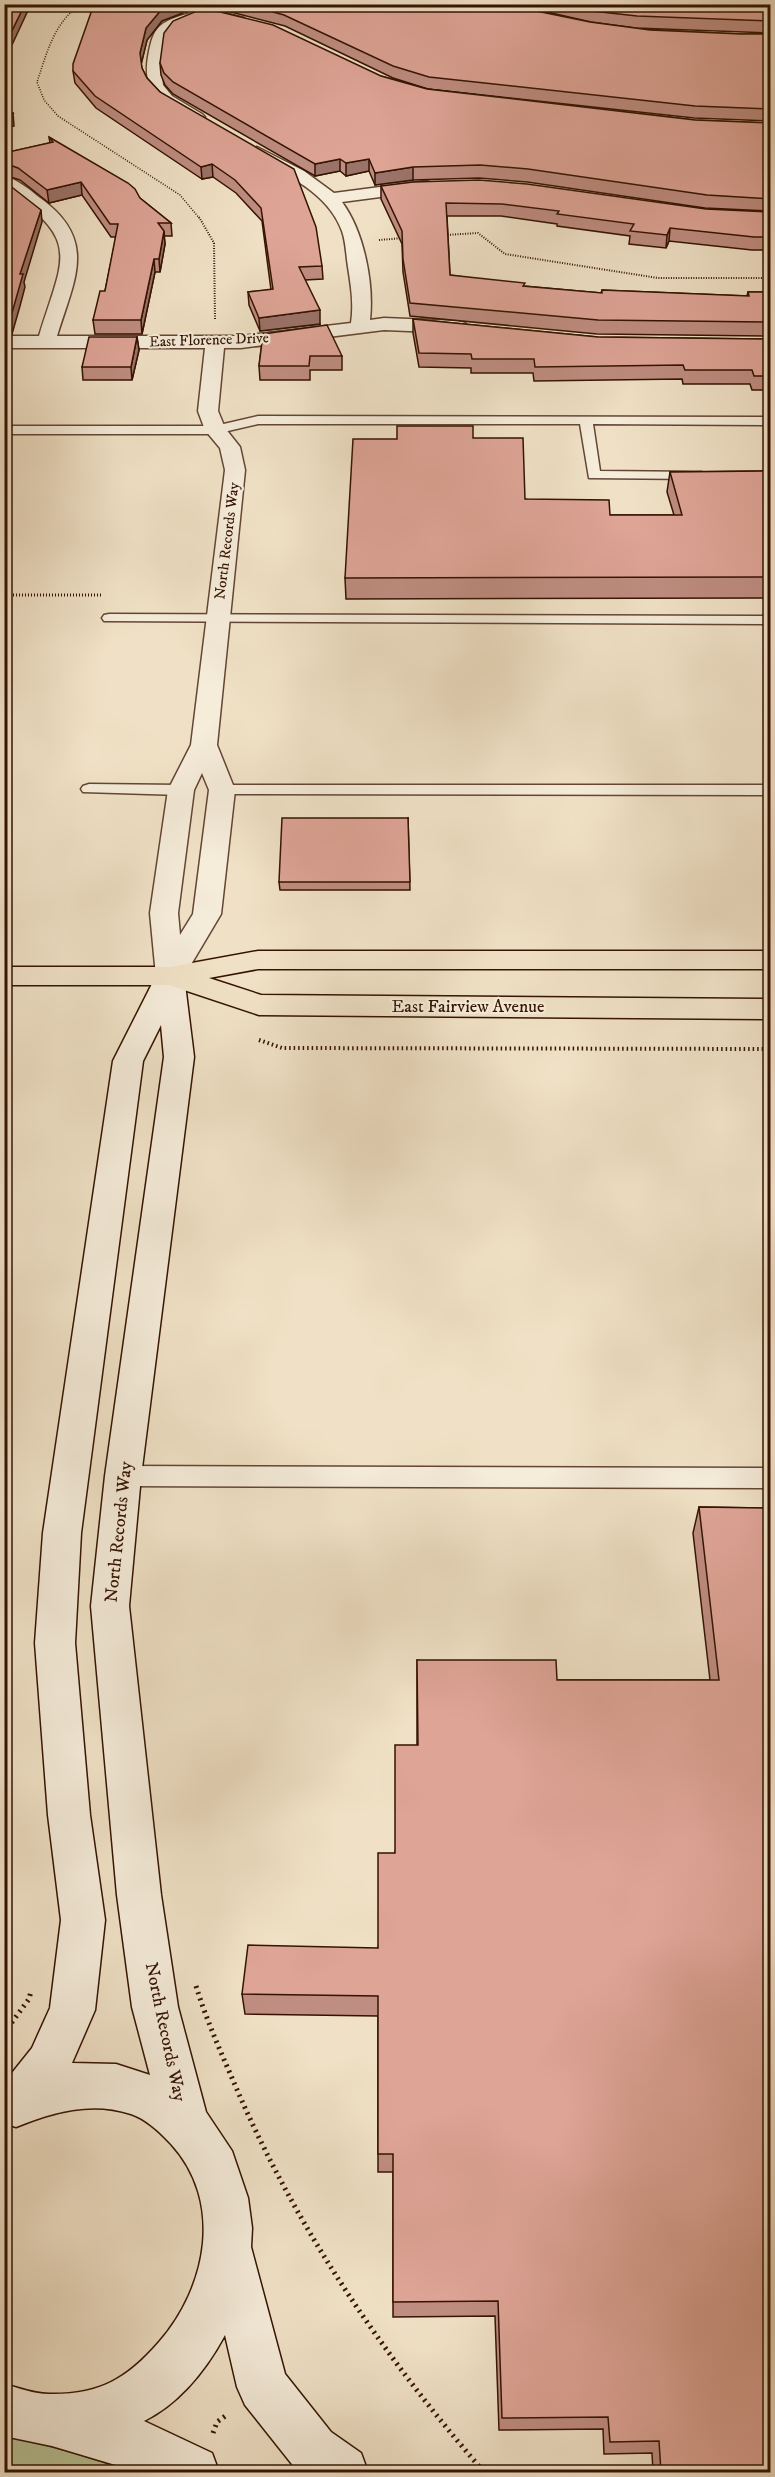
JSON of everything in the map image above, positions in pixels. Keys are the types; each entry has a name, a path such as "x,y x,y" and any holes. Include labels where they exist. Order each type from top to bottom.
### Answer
{"main road":[{"name":"East Fairview Avenue","path":"4,976 170,976 258,960 771,960"},
{"name":"East Fairview Avenue","path":"170,976 259,1005 771,1009"}],"street":[{"path":"171,4 253,24"},
{"path":"202,13 166,28 160,35 151,68 152,79 157,89 167,99 211,125"},
{"path":"242,143 304,178 330,200 342,214 350,231 364,300 360,326"},
{"path":"4,181 43,208 57,220 66,234 70,262 46,343"},
{"path":"330,200 413,187 446,185"},
{"name":"East Florence Drive","path":"4,342 46,343 215,333 265,340 360,326 421,324 480,329"},
{"name":"North Records Way","path":"185,2123 154,1996 139,1895 110,1606 123,1476 179,1057 164,914 181,790 204,745 235,470 230,447 215,429 208,411 215,333"},
{"name":"North Records Way","path":"12,2107 48,2064 72,2010 82,1920 69,1815 55,1643 62,1533 128,1061 170,976 207,914 222,790 204,745"},
{"path":"12,2107 62,2086 107,2085 149,2097 185,2123 211,2157 225,2199 228,2246 263,2387 314,2450 342,2472"},
{"path":"26,2415 100,2414 149,2390 189,2350 217,2300 228,2246"},
{"path":"26,2415 140,2445 201,2458"}],"lane":[{"path":"4,430 215,429 258,420 771,421"},
{"path":"586,420 594,475 712,475"},
{"path":"109,618 771,620"},
{"path":"88,789 181,790"},
{"path":"222,790 771,790"},
{"path":"123,1476 771,1478"}],"path":[{"path":"82,4 73,8 60,24 37,82 44,100 58,116 180,195 195,210 214,243 215,333"},
{"path":"443,235 478,233 505,254 658,278 771,278"},
{"path":"374,241 408,238"},
{"path":"4,595 101,595"},
{"path":"259,1040 282,1048 771,1049"},
{"path":"193,1975 252,2127 290,2202 330,2272 400,2369 459,2445 484,2472"},
{"path":"4,2033 29,1999 34,1980"},
{"path":"201,2458 217,2422 231,2411"},
{"path":"4,2467 20,2472"}],"green space":[{"path":"4,2435 68,2451 134,2472 5,2472"}],"building":[{"path":"4,4 25,4 4,47"},
{"path":"94,4 175,4 161,10 146,28 140,53 142,68 147,78 160,92 294,169 316,227 322,266 299,267 320,310 259,318 248,292 273,289 261,208 235,180 212,164 201,167 95,96 73,71 73,64"},
{"path":"244,4 502,4 590,22 650,30 771,34 771,109 695,106 429,77 393,66 284,15"},
{"path":"564,4 771,4 771,21 637,16 592,11"},
{"path":"204,8 273,25 381,76 427,89 695,120 771,123 771,199 707,195 528,169 480,165 413,167 375,173 369,159 346,163 340,159 315,164 173,82 164,73 160,63 164,33 173,21"},
{"path":"4,106 13,113 4,115"},
{"path":"49,137 128,183 140,198 171,223 158,223 164,231 159,259 154,259 141,320 93,320 100,291 105,291 118,224 110,224 81,182 47,190 18,168 4,163 4,153 53,142"},
{"path":"479,180 527,184 706,209 771,212 771,237 670,228 667,235 630,231 634,224 557,214 559,211 502,204 446,203 450,275 525,283 523,286 602,293 602,290 749,296 748,292 771,292 771,322 598,320 410,303 403,259 402,231 381,186 413,182"},
{"path":"4,181 41,210 20,274 23,274 10,320 4,321"},
{"path":"413,319 598,337 771,339 771,376 754,376 752,370 685,370 683,365 535,367 534,359 472,359 471,354 419,353"},
{"path":"327,325 342,356 310,356 309,366 259,366 263,334"},
{"path":"89,337 137,337 131,367 82,367"},
{"path":"397,426 473,426 473,438 523,438 525,499 609,500 610,515 682,515 670,472 771,471 771,577 345,578 353,439 397,439"},
{"path":"282,818 408,818 410,882 279,882"},
{"path":"699,1507 771,1508 771,2472 661,2472 659,2441 610,2442 608,2417 502,2418 498,2301 393,2302 393,2154 378,2154 378,1996 242,1994 248,1945 378,1948 378,1853 395,1853 395,1745 418,1745 417,1660 556,1660 557,1680 719,1680"}]}
